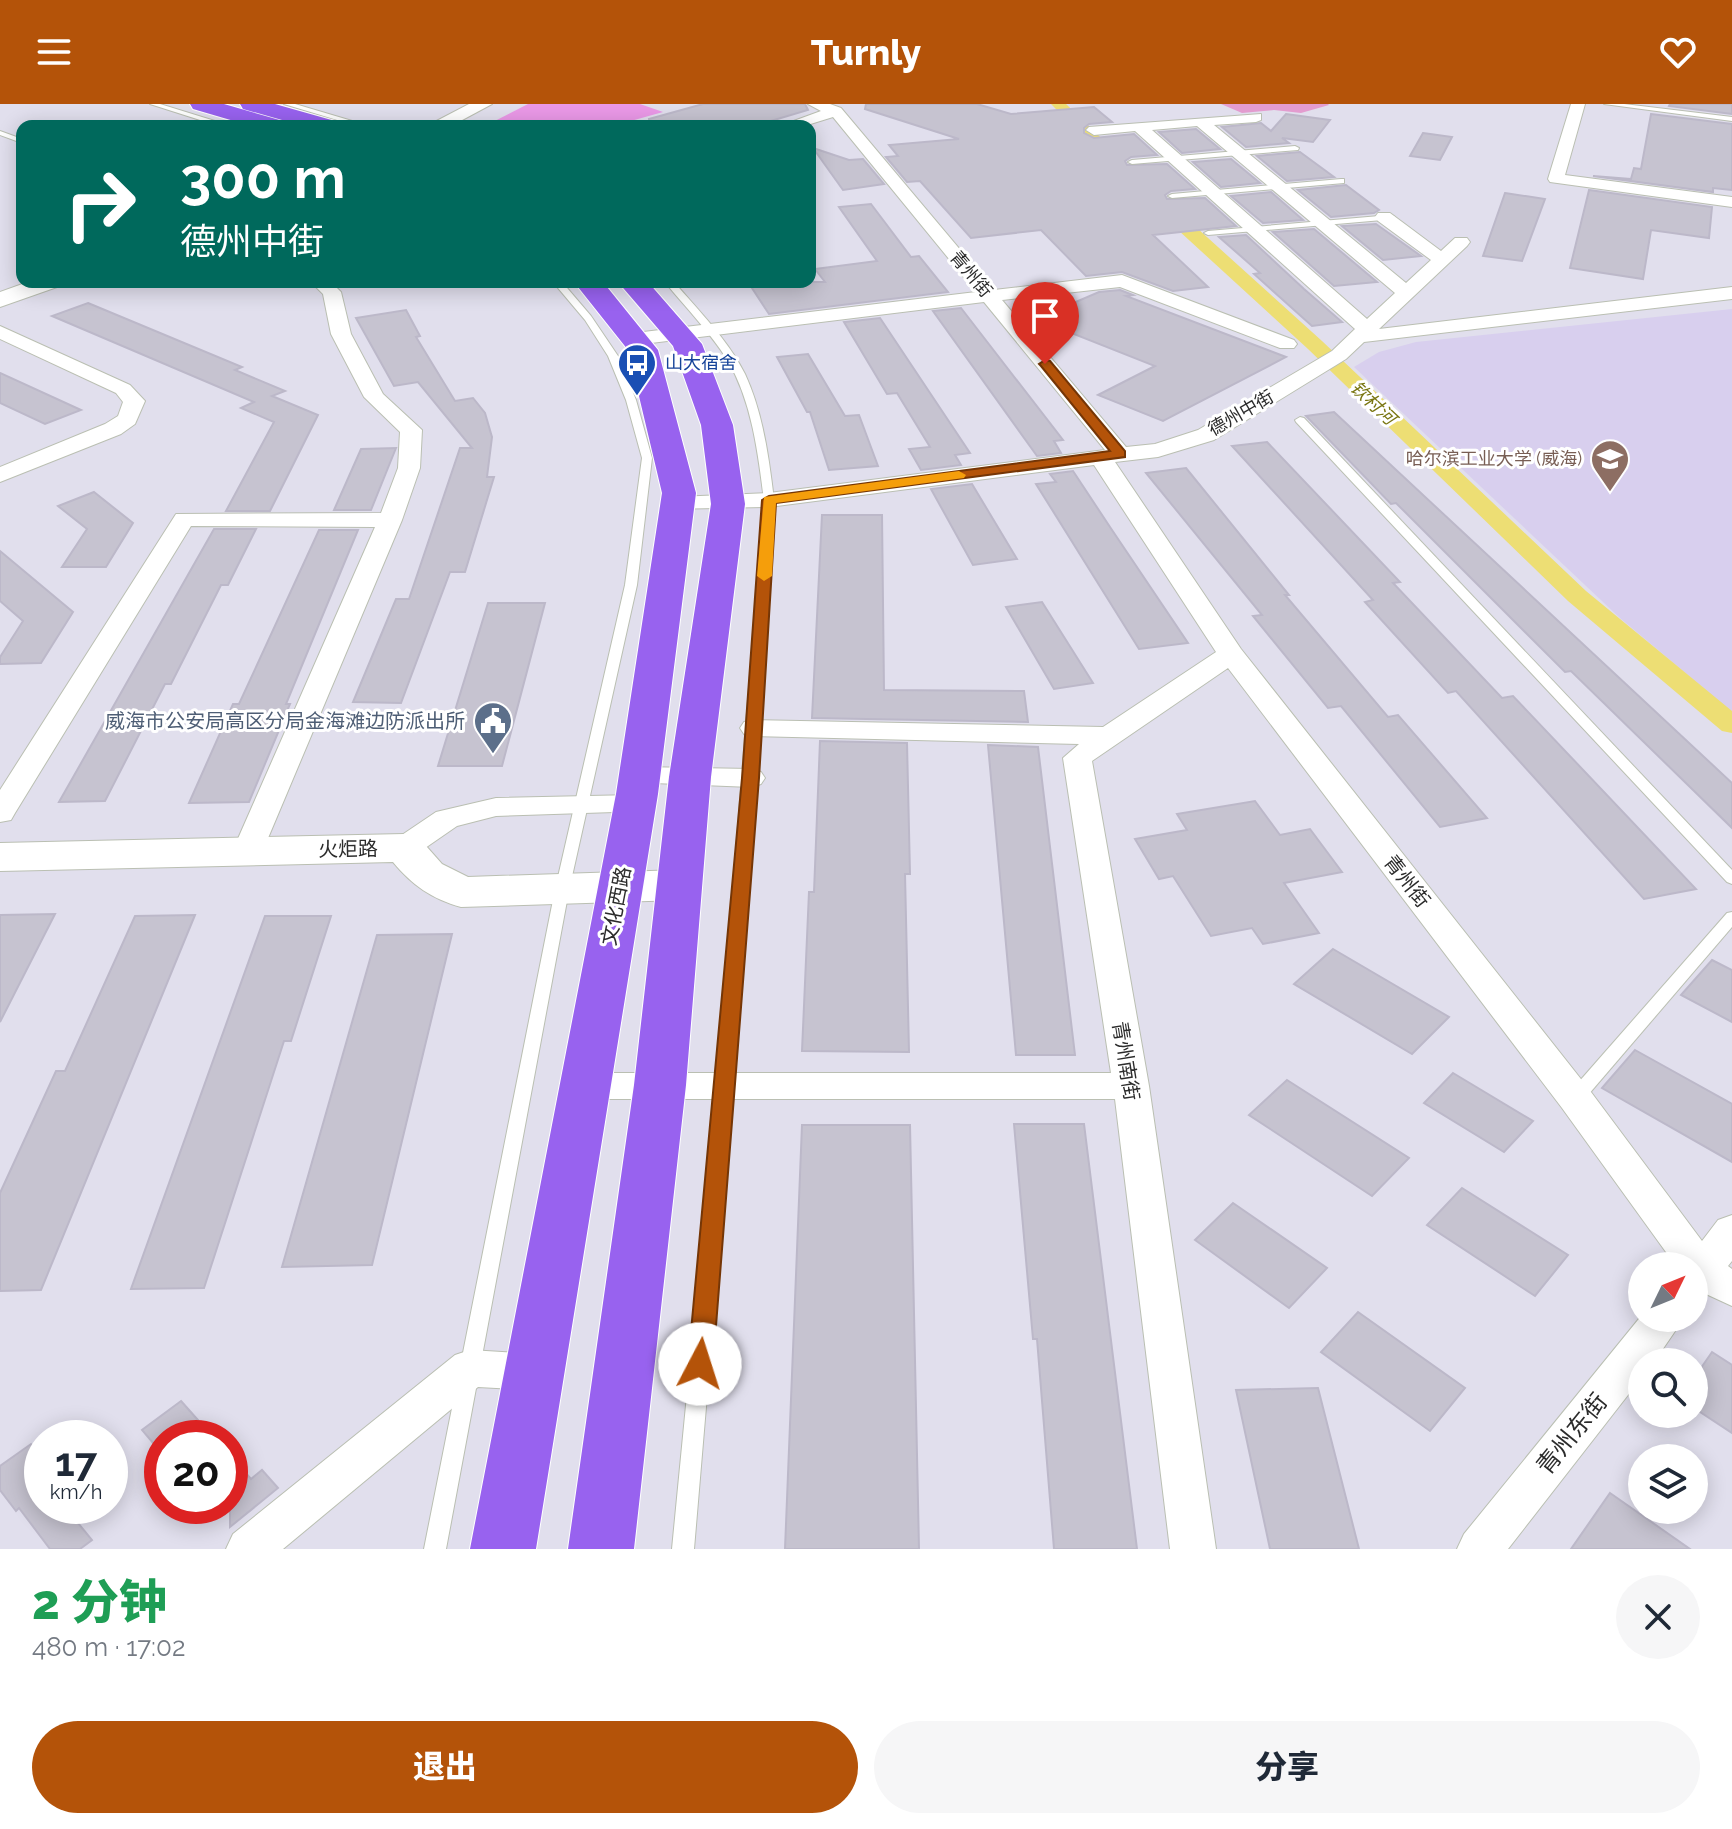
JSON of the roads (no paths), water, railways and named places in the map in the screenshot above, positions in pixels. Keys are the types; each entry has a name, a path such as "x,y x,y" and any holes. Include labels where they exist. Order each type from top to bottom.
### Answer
{"main road":[{"path":"201,104 255,120"},
{"path":"251,104 306,120"},
{"name":"文化西路","path":"503,1549 637,790 679,493 643,350 594,288"},
{"path":"601,1549 660,1085 690,777 728,504 717,425 687,344 694,331 639,288"},
{"name":"火炬路","path":"0,857 404,848 427,874 461,892 680,885"}],"street":[{"path":"449,120 483,104"},
{"path":"815,104 836,111"},
{"path":"1578,104 1556,179 1732,202"},
{"path":"807,120 836,111"},
{"name":"青州街","path":"836,111 989,296 1110,455 1231,654 1575,1098 1709,1280"},
{"path":"1094,130 1256,117"},
{"path":"1200,121 1407,293"},
{"path":"1138,126 1254,229 1364,334 1732,293"},
{"path":"1387,217 1442,260"},
{"name":"德州中街","path":"677,504 769,500 1158,450 1206,435 1332,360 1364,334 1461,242"},
{"path":"635,339 1122,281 1287,344"},
{"path":"0,300 33,288"},
{"path":"248,850 390,520 409,468 411,430 374,397 341,334 332,292 327,288"},
{"path":"0,332 123,389 134,401 127,419 113,429 0,475"},
{"path":"0,813 184,519 390,520"},
{"name":"青州南街","path":"1193,1549 1131,1086 1077,758 1231,654"},
{"path":"754,728 1111,736"},
{"path":"404,848 447,819 496,807 581,805 690,777 751,778"},
{"path":"583,1086 1131,1086"},
{"path":"1709,1280 1732,1231"},
{"name":"青州东街","path":"1480,1549 1653,1332"},
{"path":"249,1549 470,1368 533,1372"}],"lane":[{"path":"153,104 207,120"},
{"path":"287,104 344,120"},
{"path":"1607,104 1732,119"},
{"path":"1132,162 1295,148"},
{"path":"1172,196 1341,181"},
{"path":"1208,233 1387,217"},
{"path":"435,1549 562,890 631,585 647,458 631,400 613,356 588,318 562,288"},
{"path":"672,288 694,331 745,383 761,446 769,500 751,778 683,1549"},
{"path":"1300,420 1732,879"},
{"path":"1575,1098 1732,917"}],"waterway":[{"name":"钦村河","path":"1058,104 1120,165"},
{"name":"钦村河","path":"1160,204 1315,345 1577,596 1732,725"}],"place":[{"name":"山大宿舍","path":"637,397"},
{"name":"哈尔滨工业大学 (威海)","path":"1610,493"},
{"name":"威海市公安局高区分局金海滩边防派出所","path":"493,755"}]}
